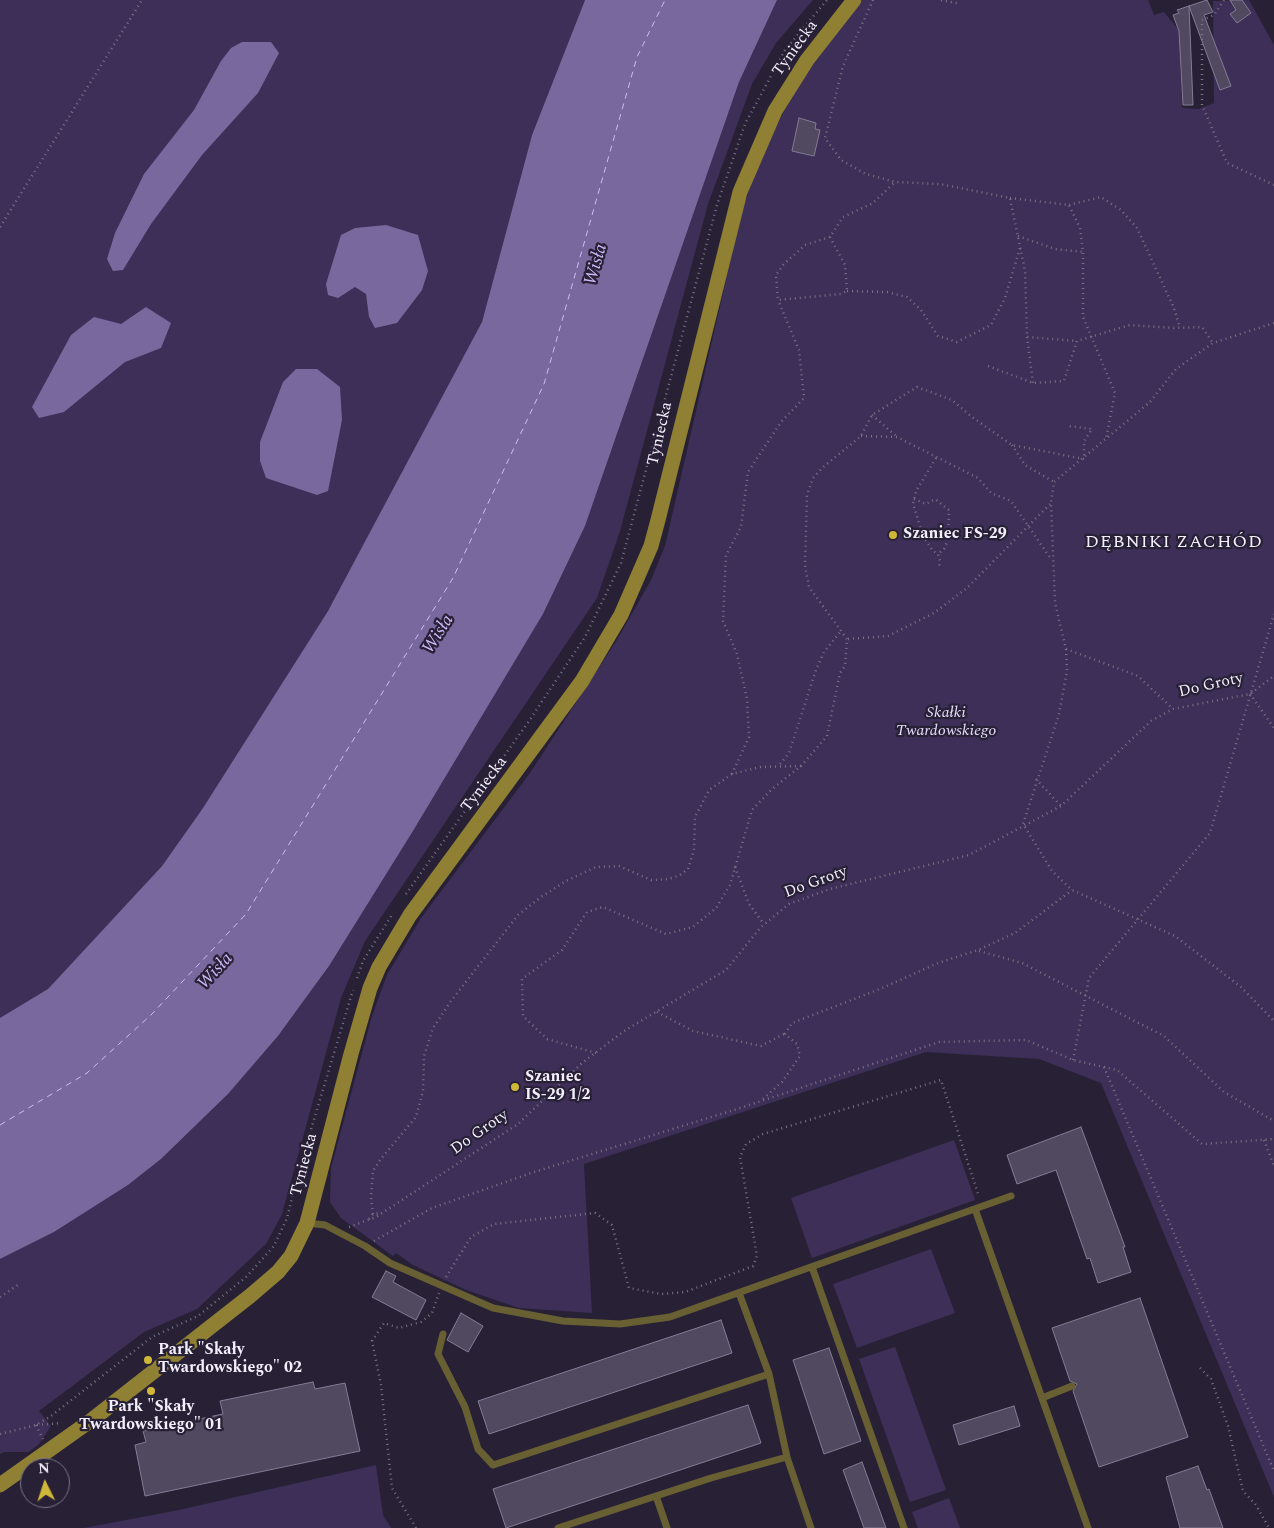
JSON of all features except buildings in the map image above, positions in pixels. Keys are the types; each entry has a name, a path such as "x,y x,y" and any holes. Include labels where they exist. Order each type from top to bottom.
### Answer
{"street":[{"name":"Tyniecka","path":"0,1485 93,1419 250,1296 278,1272 291,1256 307,1223 361,1020 379,967 410,914 582,681 621,616 651,546 740,192 759,144 779,104 807,60 854,0"}],"lane":[{"path":"307,1223 325,1225 365,1246 390,1263 493,1308 563,1321 620,1324 670,1317 1011,1196"},
{"path":"975,1209 1088,1528"},
{"path":"812,1267 904,1528"},
{"path":"738,1293 768,1374 786,1457 811,1528"},
{"path":"443,1334 438,1354 465,1407 478,1450 493,1466 768,1374"},
{"path":"1042,1398 1072,1386"},
{"path":"558,1528 786,1457"},
{"path":"656,1496 667,1528"}],"path":[{"path":"0,227 142,0"},
{"name":"Tyniecka","path":"402,900 529,721 584,637 620,563 717,205 745,124 784,50 827,0"},
{"path":"874,0 842,66 825,138 840,160 866,174 895,182 940,184 1010,198 1069,205 1101,197 1121,210 1137,228 1174,308 1180,328"},
{"path":"941,0 960,4"},
{"path":"1224,0 1214,15 1202,20 1202,105 1227,163 1274,184"},
{"path":"732,774 749,737 747,699 736,654 723,621 726,555 741,527 748,472 781,422 804,398 799,350 778,300 776,275 783,265 805,245 830,237 843,216 873,203 895,182"},
{"path":"1010,198 1025,271 1027,337 1033,383"},
{"path":"1069,205 1080,228 1083,252 1084,317 1115,393 1106,440"},
{"path":"0,220 5,219"},
{"path":"1018,236 1055,249 1083,252"},
{"path":"830,237 845,265 847,291"},
{"path":"778,300 841,294 847,291 887,292 907,296 921,310 938,336 956,342 991,325 1005,298 1020,248"},
{"path":"1274,323 1213,343 1176,369 1150,402 1084,459 1054,482 1051,502 1055,603 1066,649 1068,671 1059,714 1036,779 1023,824 1052,871 1072,890 1138,920 1156,926 1193,948 1240,987 1274,1021"},
{"path":"1027,337 1077,341 1130,325 1180,328 1202,327 1213,343"},
{"path":"988,366 1033,383 1064,380 1077,341"},
{"path":"596,1053 547,1039 523,1016 522,979 562,950 587,912 603,907 666,934 693,927 716,908 730,885 752,810 772,789 801,766 827,736 840,673 846,666 847,639 809,587 805,565 807,495 813,478 822,468 861,436 872,415 917,386 952,400 972,417 1012,444 1084,459"},
{"path":"872,415 897,437 978,478 991,493 1011,501 1052,560"},
{"path":"1068,426 1092,428 1084,441 1084,459"},
{"path":"861,436 897,437"},
{"path":"1012,444 1025,464 1054,482"},
{"path":"936,458 916,491 913,504 923,536 933,551 938,554 939,568"},
{"path":"914,500 926,504 936,499 949,510 948,540 944,549 938,554"},
{"path":"847,639 888,636 934,613 967,588 1051,502"},
{"path":"1074,1060 1089,978 1210,833 1274,614"},
{"path":"780,765 789,752 816,670 824,652 841,631"},
{"path":"1066,649 1138,676 1173,709"},
{"name":"Do Groty","path":"356,1225 384,1212 518,1124 596,1053 624,1031 726,970 764,924 789,904 830,889 968,855 1023,824 1061,806 1151,721 1173,709 1250,694 1274,676"},
{"path":"1250,694 1274,728"},
{"path":"373,1214 371,1197 373,1171 416,1117 423,1091 424,1056 433,1028 451,1001 518,915 541,896 566,881 596,868 619,866 651,880 669,879 680,875 688,869 694,850 695,817 709,790 732,774 780,765 801,766"},
{"path":"1036,779 1061,806"},
{"path":"735,866 749,904 764,924"},
{"path":"657,1012 693,1031 761,1046 785,1034 792,1023 938,963 978,950 1015,933 1072,890"},
{"name":"Tyniecka","path":"0,1434 36,1425 51,1416 152,1337 198,1316 246,1277 274,1246 287,1218 300,1166 364,961 396,908"},
{"path":"978,950 1022,963 1164,1036 1224,1092 1274,1121"},
{"path":"760,1101 782,1082 800,1056 796,1044 785,1034"},
{"path":"365,1246 432,1208 534,1172 939,1042 1026,1040 1074,1060 1117,1070 1202,1144 1274,1139"},
{"path":"1104,1067 1274,1470"},
{"path":"416,1528 392,1488 380,1385 372,1341 384,1323 398,1328 421,1322 432,1312 441,1285 471,1237 494,1224 595,1213 612,1225 629,1288 661,1294 685,1292 753,1266 757,1256 740,1157 746,1144 763,1134 941,1080 980,1198"},
{"path":"1264,1140 1274,1166"},
{"path":"368,1220 373,1214 384,1212"},
{"path":"0,1297 18,1284"},
{"path":"1200,1368 1211,1379 1228,1426 1243,1492 1256,1505 1269,1528"}],"green space":[{"path":"0,0 585,0 532,135 482,322 402,487 328,611 206,804 162,866 48,989 0,1029"},
{"path":"777,0 813,0 776,43 752,84 708,204 620,531 597,598 365,941 341,998 282,1214 266,1244 197,1309 144,1332 39,1411 51,1426 39,1444 29,1452 4,1452 0,1454 0,1259 54,1232 128,1185 161,1159 228,1094 278,1036 329,966 413,831 543,614 585,526 739,82"},
{"name":"Skałki Twardowskiego","path":"863,0 1148,0 1154,15 1164,12 1179,30 1182,108 1198,109 1214,103 1213,1 1249,0 1274,45 1274,1497 1101,1083 1039,1059 926,1052 584,1164 592,1313 519,1308 466,1290 413,1265 396,1253 393,1256 341,1218 330,1202 331,1168 372,1016 387,975 421,918 530,773 617,640 651,580 665,546 741,215 757,166 770,136 810,67"},
{"path":"954,1140 975,1200 812,1258 791,1198"},
{"path":"931,1249 955,1313 857,1348 833,1284"},
{"path":"895,1347 946,1490 910,1502 859,1359"},
{"path":"376,1465 383,1515 391,1528 84,1528 179,1510"},
{"path":"949,1498 960,1528 918,1528 912,1512"}],"water":[{"name":"Wisła","path":"585,0 777,0 739,82 585,526 543,614 413,831 329,966 278,1036 228,1094 161,1159 128,1185 54,1232 0,1259 0,1018 48,989 162,866 203,808 328,611 482,322 532,135"},
{"path":"242,42 271,42 279,53 258,93 202,155 151,224 123,270 113,271 107,259 115,233 144,174 194,110 221,61 231,48"},
{"path":"386,225 418,235 428,271 422,290 397,323 375,328 369,317 366,294 355,287 338,298 328,295 326,284 341,235 355,228"},
{"path":"146,307 171,323 161,348 125,362 64,412 39,418 32,407 71,335 94,317 121,324"},
{"path":"296,369 317,369 340,387 342,420 328,491 317,495 266,478 260,461 260,442 283,382"}],"ferry route":[{"path":"0,1125 87,1073 151,1015 246,914 453,578 544,384 637,57 665,0"}],"place":[{"name":"Szaniec FS-29","path":"893,535"},
{"name":"Szaniec IS-29 1/2","path":"515,1087"},
{"name":"Park \"Skały Twardowskiego\" 02","path":"148,1360"},
{"name":"Park \"Skały Twardowskiego\" 01","path":"151,1391"}],"district":[{"name":"DĘBNIKI ZACHÓD","path":"1174,543"}]}
